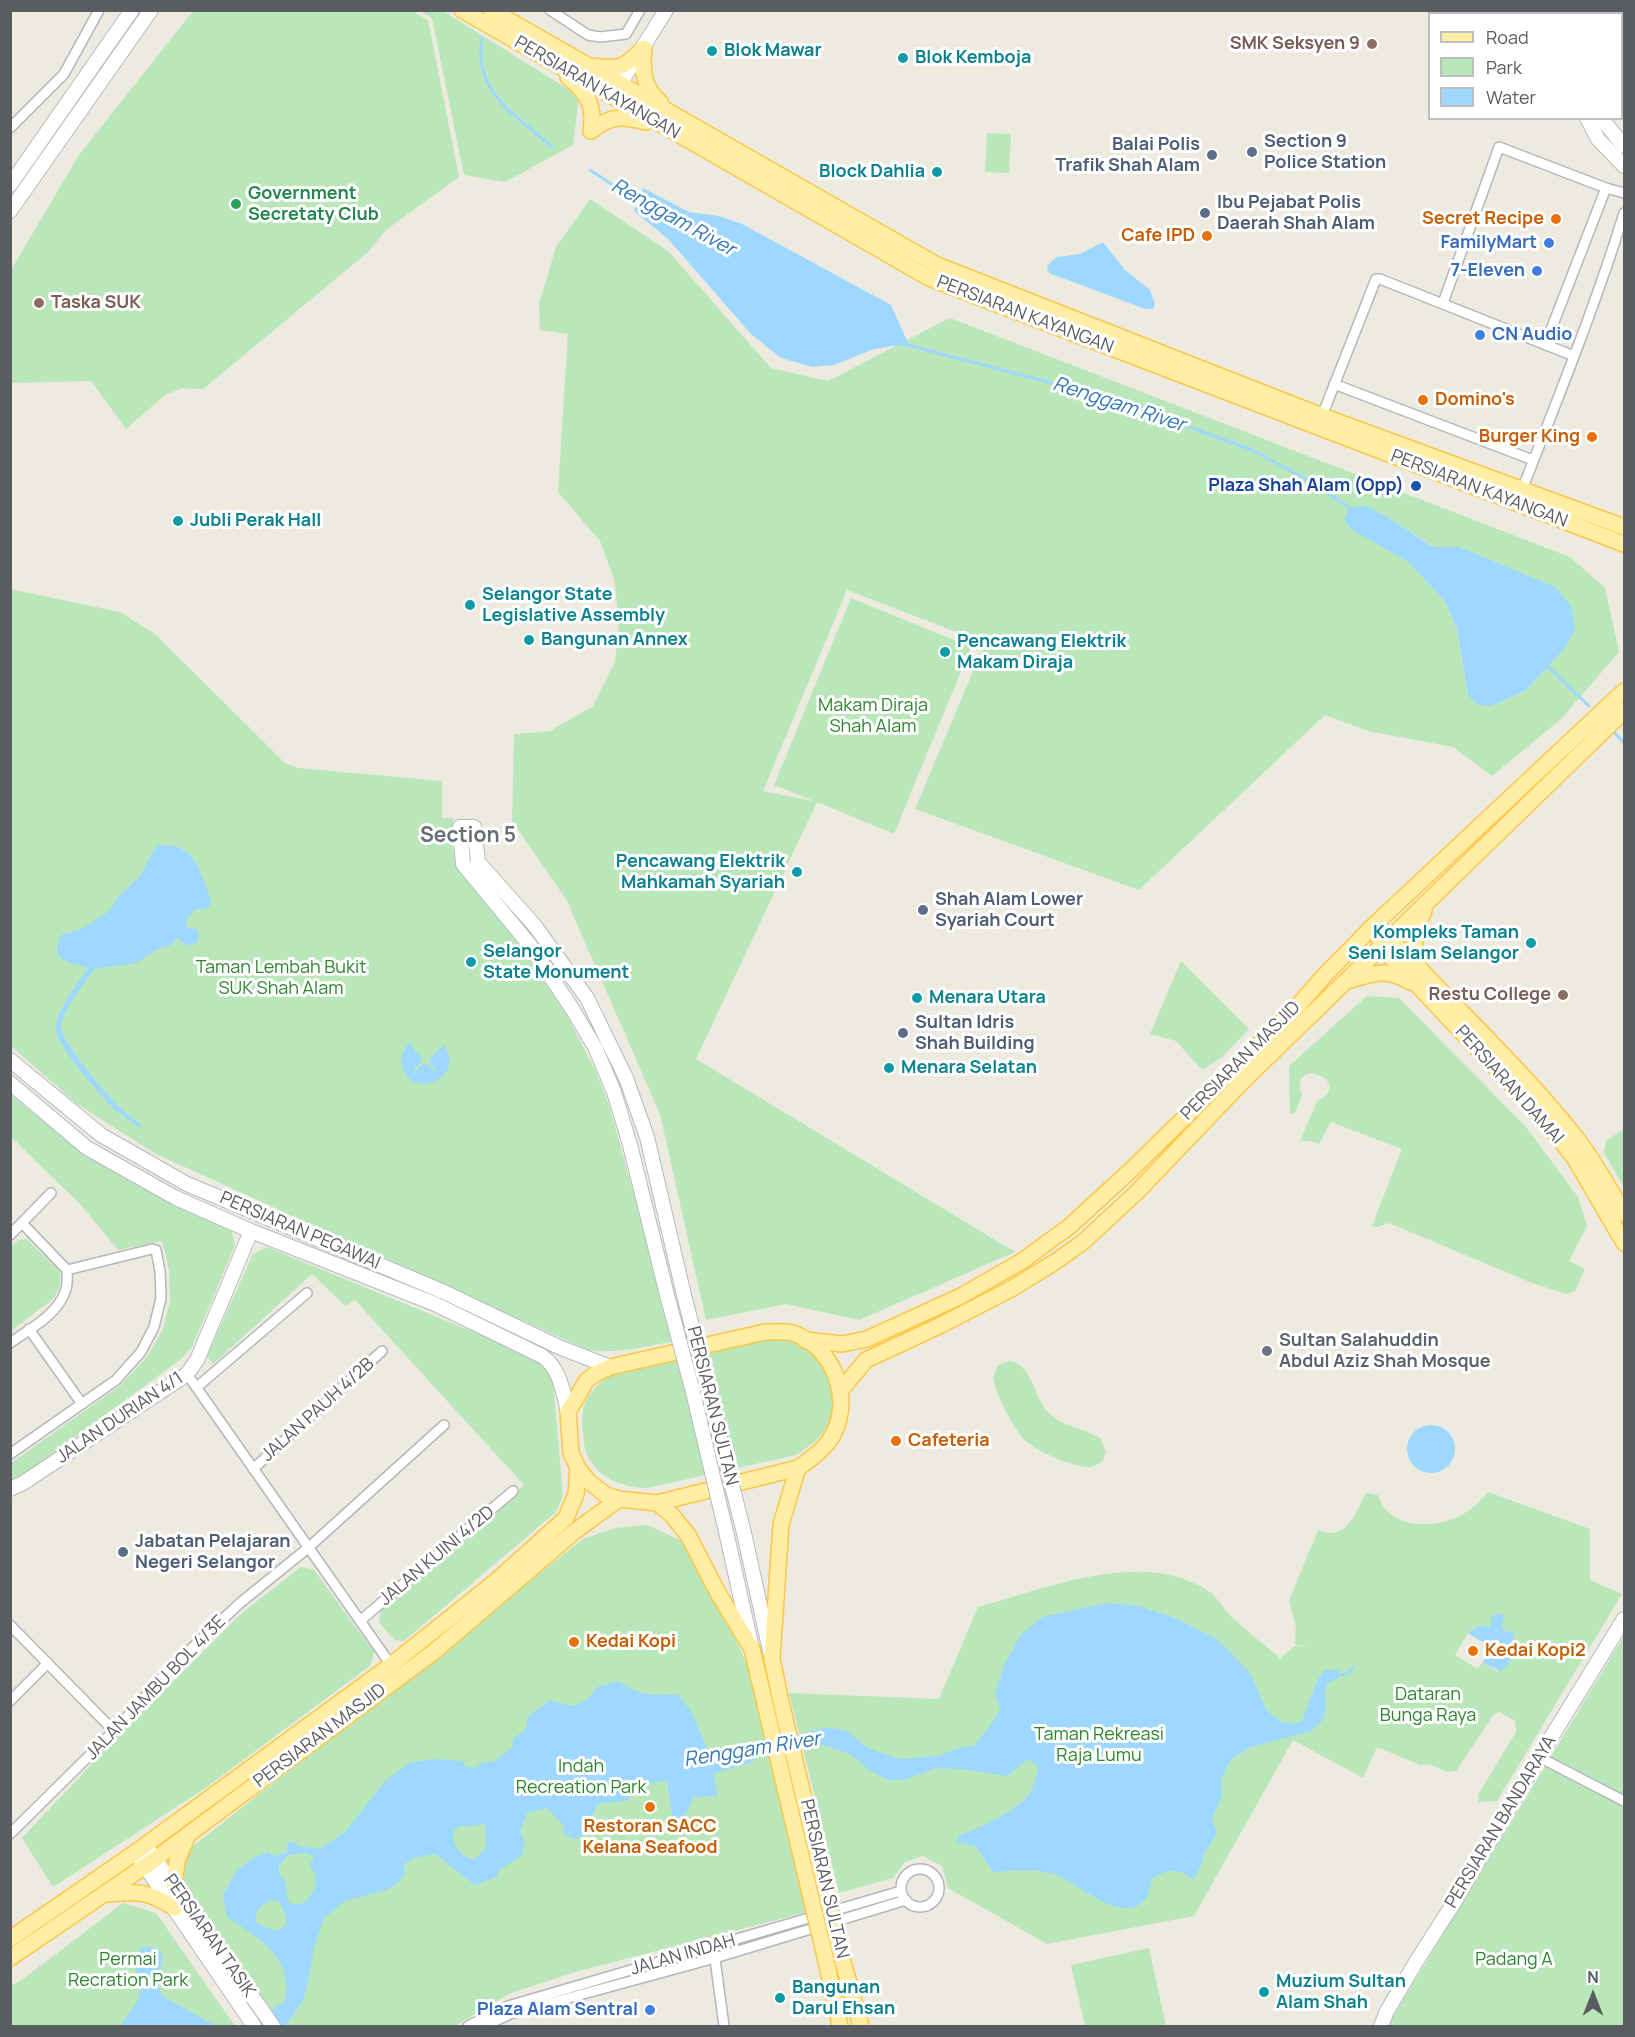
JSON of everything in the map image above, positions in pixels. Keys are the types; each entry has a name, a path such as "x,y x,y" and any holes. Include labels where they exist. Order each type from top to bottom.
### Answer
{"main road":[{"path":"10,185 132,10"},
{"path":"10,211 151,10"},
{"name":"PERSIARAN KAYANGAN","path":"462,10 547,59 670,111 937,265 1322,416 1624,527"},
{"name":"PERSIARAN KAYANGAN","path":"491,10 583,64 663,126 929,278 1624,544"},
{"path":"616,90 666,10"},
{"path":"583,64 609,69 620,68 644,48"},
{"path":"644,48 643,71 646,84 656,99 670,111"},
{"path":"547,59 581,89 591,104 593,116 591,131 604,121 620,117 663,126"},
{"path":"1588,120 1598,139 1624,166"},
{"path":"1603,120 1624,146"},
{"name":"PERSIARAN MASJID","path":"610,1366 765,1332 793,1333 805,1340 842,1344 867,1339 961,1296 1022,1261 1070,1226 1122,1178 1297,1007 1372,927 1624,692"},
{"name":"PERSIARAN MASJID","path":"841,1390 866,1360 965,1314 1011,1289 1056,1262 1083,1242 1137,1192 1243,1081 1348,981 1385,941 1427,904 1624,711"},
{"name":"PERSIARAN SULTAN","path":"838,2024 827,1965 693,1392 630,1145 614,1092 595,1047 529,944 463,864 467,827 478,862 536,926 587,998 626,1078 646,1137 744,1533 781,1702 843,1962 861,2026"},
{"path":"1297,1007 1368,941 1375,939 1385,941 1384,933 1390,920 1407,904 1419,885"},
{"path":"1419,968 1413,939 1427,904"},
{"name":"PERSIARAN DAMAI","path":"1385,941 1395,945 1419,968 1556,1114 1624,1243"},
{"name":"PERSIARAN DAMAI","path":"1385,941 1387,953 1416,985 1605,1180 1624,1214"},
{"path":"1348,981 1381,972 1399,975 1416,985"},
{"name":"PERSIARAN PEGAWAI","path":"10,1060 101,1135 187,1184 444,1292 559,1347 610,1366"},
{"name":"PERSIARAN PEGAWAI","path":"10,1083 87,1148 176,1198 251,1231 435,1304 542,1356 551,1362 556,1371 568,1412"},
{"name":"JALAN DURIAN 4/1","path":"10,1489 23,1483 187,1374 197,1360 251,1231"},
{"path":"610,1366 587,1380 575,1396 568,1412 571,1453 578,1468 600,1491 619,1500 657,1503 798,1468 815,1457 830,1440 838,1425 841,1390 833,1367 822,1353 805,1340"},
{"name":"PERSIARAN MASJID","path":"10,1939 140,1849 391,1665 496,1581 566,1518 576,1494 578,1468"},
{"path":"772,1659 781,1524 798,1468"},
{"name":"PERSIARAN MASJID","path":"10,1958 150,1863 435,1651 574,1532 619,1500"},
{"path":"657,1503 671,1514 688,1535 718,1593 752,1649"},
{"name":"PERSIARAN BANDARAYA","path":"1381,2026 1387,2011 1624,1619"},
{"path":"174,1887 177,1861 188,1835"},
{"name":"PERSIARAN TASIK","path":"140,1849 175,1908 254,2026"},
{"name":"PERSIARAN TASIK","path":"150,1863 174,1887 273,2026"},
{"path":"103,1895 141,1892 153,1895 175,1908"}],"street":[{"path":"10,128 64,74 99,10"},
{"path":"550,10 588,35 600,37 626,34 640,10"},
{"path":"1443,303 1499,147 1624,193"},
{"path":"1545,345 1606,188"},
{"path":"1522,489 1574,356 1624,213"},
{"path":"1322,416 1376,279 1443,303 1574,356"},
{"path":"1334,384 1533,460"},
{"path":"10,1235 51,1193"},
{"path":"10,1343 48,1315 61,1302 67,1288 68,1270 22,1222"},
{"path":"10,1454 116,1380 141,1352 154,1327 161,1298 160,1271 156,1250 152,1249 68,1270"},
{"path":"197,1388 307,1293"},
{"path":"29,1329 82,1404"},
{"name":"JALAN PAUH 4/2B","path":"254,1469 382,1351"},
{"path":"187,1374 391,1665"},
{"name":"JALAN JAMBU BOL 4/3E","path":"10,1834 240,1603 308,1548 444,1425"},
{"name":"JALAN KUINI 4/2D","path":"361,1620 513,1491"},
{"path":"10,1625 114,1731"},
{"path":"10,1701 48,1663"},
{"path":"1539,1757 1624,1801"},
{"name":"JALAN INDAH","path":"468,2026 508,2006 708,1948 904,1896 715,1958 510,2014 485,2026"},
{"path":"708,1948 715,1958 724,2026"},
{"path":"722,2015 729,2026"}],"green space":[{"name":"Government Secretaty Club","path":"410,10 428,20 459,177 386,230 368,252 203,389 182,388 165,395 126,429 91,381 11,383 11,270 79,155 193,11"},
{"path":"420,11 443,11 579,96 573,145 505,182 464,175 432,18"},
{"path":"987,133 1011,134 1009,173 985,172"},
{"name":"Makam Diraja Shah Alam","path":"590,199 668,251 771,368 828,381 950,318 1570,557 1605,588 1619,652 1562,718 1492,776 1453,747 1368,731 1325,715 1139,890 915,809 985,643 847,590 763,791 814,801 774,785 851,598 971,647 894,834 817,802 696,1059 1015,1252 859,1320 786,1304 706,1320 660,1114 566,899 512,821 514,734 550,731 593,706 615,662 619,622 614,579 600,541 558,492 568,334 540,330 539,304 556,247","holes":["1391,519 1434,547 1459,547 1492,562 1565,648 1526,690 1492,706 1468,695 1457,629 1445,601 1407,561"]},
{"name":"Taman Lembah Bukit SUK Shah Alam","path":"10,589 120,612 155,634 285,763 298,768 442,781 442,818 453,818 452,846 455,859 565,1012 596,1072 609,1105 673,1336 670,1342 619,1351 588,1350 156,1154 77,1104 11,1046"},
{"path":"1181,961 1249,1029 1221,1058 1202,1070 1176,1041 1150,1034"},
{"path":"1367,996 1399,998 1526,1127 1578,1197 1587,1226 1569,1261 1585,1269 1575,1291 1566,1294 1532,1283 1389,1223 1378,1227 1372,1226 1402,1149 1331,1122 1319,1144 1300,1141 1317,1101 1327,1094 1330,1086 1319,1075 1311,1073 1304,1076 1300,1082 1302,1095 1295,1112 1290,1115 1289,1066"},
{"path":"10,1094 84,1155 172,1205 231,1228 235,1245 192,1347 181,1359 21,1477 11,1482 11,1463 120,1386 147,1357 163,1329 170,1301 169,1270 162,1241 118,1250 80,1204 11,1137"},
{"path":"1624,1129 1624,1187 1604,1153 1606,1141"},
{"path":"27,1239 60,1272 60,1286 54,1298 11,1331 11,1247 18,1240"},
{"path":"267,1247 539,1359 553,1381 563,1496 556,1512 404,1641 394,1640 379,1622 381,1610 524,1485 355,1300 345,1306 312,1274 213,1364 207,1356 253,1254"},
{"path":"765,1335 779,1335 798,1341 820,1359 825,1368 831,1386 833,1412 831,1420 821,1435 805,1449 796,1455 647,1488 629,1486 611,1479 590,1461 585,1450 582,1429 584,1408 591,1393 612,1373"},
{"path":"1009,1361 1022,1367 1027,1373 1042,1404 1051,1415 1100,1438 1106,1452 1102,1462 1091,1467 1073,1464 1043,1452 1022,1437 1005,1409 993,1378 998,1365"},
{"name":"Taman Rekreasi Raja Lumu","path":"1488,1492 1590,1529 1590,1580 1622,1594 1497,1801 1479,1802 1478,1795 1516,1732 1515,1721 1500,1712 1494,1714 1456,1771 1448,1772 1429,1764 1420,1765 1377,1747 1363,1778 1293,1740 1194,1916 1047,1944 948,1888 942,1866 923,1856 905,1862 893,1878 839,1893 789,1693 939,1699 978,1607 1064,1582 1126,1572 1156,1573 1184,1579 1210,1592 1231,1616 1280,1658 1295,1646 1308,1645 1295,1645 1296,1627 1289,1601 1318,1530 1328,1533 1343,1529 1354,1517 1366,1493 1378,1495 1384,1507 1403,1521 1428,1524 1463,1514 1474,1507","holes":["1481,1625 1501,1628 1508,1632 1514,1631 1513,1658 1497,1671 1482,1663 1478,1669 1455,1655 1468,1633"]},
{"name":"Indah Recreation Park","path":"647,1525 682,1541 707,1579 746,1662 766,1729 807,1912 575,1972 511,1993 455,2026 284,2026 179,1888 181,1861 192,1847 583,1539 615,1528"},
{"path":"301,1567 314,1570 374,1652 371,1665 204,1789 53,1887 22,1838 121,1733 244,1611"},
{"name":"Padang A","path":"1624,1636 1624,2026 1390,2026 1391,2020"},
{"name":"Permai Recration Park","path":"123,1903 156,1913 235,2026 11,2026 11,1986"},
{"path":"1149,1948 1166,2026 1085,2026 1071,1965"}],"water":[{"path":"643,188 689,212 719,216 742,224 891,305 909,345 871,350 834,365 812,367 781,358 751,334 668,239 634,211"},
{"path":"1103,242 1125,270 1150,290 1155,304 1153,309 1145,309 1049,273 1047,266 1057,257 1080,254"},
{"path":"1366,506 1391,519 1433,547 1459,547 1555,587 1571,606 1575,629 1565,648 1526,690 1492,706 1478,705 1468,695 1457,629 1445,601 1407,561 1352,530 1344,519 1349,508"},
{"path":"159,845 169,845 184,850 194,860 202,875 210,906 195,909 186,921 187,927 197,929 199,932 198,940 195,944 185,945 177,938 171,945 158,949 136,963 94,969 70,1004 61,1025 68,1043 85,1068 120,1108 142,1126 139,1128 102,1096 71,1059 58,1036 56,1029 60,1014 68,997 88,968 67,962 58,955 57,946 61,935 82,929 111,910 117,898 141,875 153,851"},
{"path":"410,1042 422,1057 421,1063 414,1068 414,1071 422,1064 428,1065 435,1072 436,1069 429,1064 430,1058 444,1045 449,1058 448,1068 442,1077 424,1084 414,1082 406,1075 402,1058"},
{"path":"1431,1425 1448,1432 1455,1449 1448,1466 1431,1473 1414,1466 1407,1449 1414,1432"},
{"path":"1107,1603 1139,1606 1175,1618 1218,1640 1250,1673 1267,1711 1281,1722 1291,1724 1302,1721 1318,1679 1325,1670 1340,1670 1338,1678 1328,1683 1325,1690 1326,1708 1323,1720 1311,1731 1251,1747 1231,1759 1221,1779 1222,1796 1212,1819 1217,1834 1203,1855 1203,1862 1193,1880 1183,1873 1173,1871 1164,1873 1153,1878 1145,1899 1136,1906 1124,1908 1099,1900 1062,1878 1046,1872 1030,1870 993,1872 975,1846 957,1842 958,1836 1010,1811 1027,1797 1033,1787 1038,1766 1028,1759 1007,1776 962,1769 937,1768 903,1780 888,1780 871,1771 848,1753 816,1743 764,1751 752,1762 713,1774 718,1796 693,1797 687,1812 677,1822 672,1815 667,1781 627,1786 629,1800 597,1804 585,1835 573,1839 562,1832 565,1827 547,1808 527,1813 520,1832 525,1842 521,1856 498,1871 497,1877 475,1885 435,1854 414,1858 404,1864 404,1877 389,1889 345,1901 324,1918 314,1947 303,2000 287,2024 249,2026 285,2001 286,1984 284,1971 272,1952 255,1936 227,1917 223,1895 235,1873 251,1859 268,1852 273,1856 286,1853 288,1842 320,1849 346,1831 385,1781 409,1763 432,1759 463,1761 466,1767 477,1768 482,1762 494,1762 513,1746 513,1739 527,1728 527,1717 550,1700 565,1705 577,1705 587,1699 597,1687 618,1681 646,1694 677,1694 691,1711 710,1756 827,1727 846,1731 870,1749 899,1759 938,1756 962,1747 974,1746 993,1722 1000,1708 995,1694 1004,1665 1020,1636 1042,1617","holes":["484,1824 486,1830 486,1848 474,1859 469,1858 455,1845 454,1830 461,1826","306,1853 313,1856 309,1864 315,1874 316,1886 306,1902 293,1904 288,1900 285,1880 279,1875 279,1865 288,1855","270,1900 278,1901 285,1913 286,1925 276,1931 259,1925 255,1920 258,1909"]},
{"path":"1498,1613 1504,1618 1501,1628 1508,1632 1514,1631 1513,1658 1501,1671 1482,1663 1492,1648 1468,1633 1481,1625 1490,1627 1492,1617"},
{"path":"146,1946 155,1948 162,1955 158,1981 162,1996 216,2026 120,2026 140,1995 133,1959 137,1952"}],"waterway":[{"name":"Renggam River","path":"482,38 481,57 484,74 490,88 511,113 552,147"},
{"name":"Renggam River","path":"590,170 639,202"},
{"name":"Renggam River","path":"907,345 1113,399 1252,450 1304,478 1351,509"},
{"name":"Renggam River","path":"1544,667 1548,667 1589,706"},
{"name":"Renggam River","path":"1612,730 1624,743"},
{"name":"Renggam River","path":"1336,1675 1347,1674 1353,1668"}],"place":[{"name":"SMK Seksyen 9","path":"1372,44"},
{"name":"Blok Mawar","path":"712,51"},
{"name":"Blok Kemboja","path":"903,58"},
{"name":"Section 9 Police Station","path":"1252,152"},
{"name":"Balai Polis Trafik Shah Alam","path":"1212,155"},
{"name":"Block Dahlia","path":"937,172"},
{"name":"Government Secretaty Club","path":"236,204"},
{"name":"Ibu Pejabat Polis Daerah Shah Alam","path":"1205,213"},
{"name":"Secret Recipe","path":"1556,219"},
{"name":"Cafe IPD","path":"1207,236"},
{"name":"FamilyMart","path":"1549,243"},
{"name":"7-Eleven","path":"1537,271"},
{"name":"Taska SUK","path":"39,303"},
{"name":"CN Audio","path":"1480,335"},
{"name":"Domino's","path":"1423,400"},
{"name":"Burger King","path":"1592,437"},
{"name":"Plaza Shah Alam (Opp)","path":"1416,486"},
{"name":"Jubli Perak Hall","path":"178,521"},
{"name":"Selangor State Legislative Assembly","path":"470,605"},
{"name":"Bangunan Annex","path":"529,640"},
{"name":"Pencawang Elektrik Makam Diraja","path":"945,652"},
{"name":"Pencawang Elektrik Mahkamah Syariah","path":"797,872"},
{"name":"Shah Alam Lower Syariah Court","path":"923,910"},
{"name":"Kompleks Taman Seni Islam Selangor","path":"1531,943"},
{"name":"Selangor State Monument","path":"471,962"},
{"name":"Restu College","path":"1563,995"},
{"name":"Menara Utara","path":"917,998"},
{"name":"Sultan Idris Shah Building","path":"903,1033"},
{"name":"Menara Selatan","path":"889,1068"},
{"name":"Sultan Salahuddin Abdul Aziz Shah Mosque","path":"1267,1351"},
{"name":"Cafeteria","path":"896,1441"},
{"name":"Jabatan Pelajaran Negeri Selangor","path":"123,1552"},
{"name":"Kedai Kopi","path":"574,1642"},
{"name":"Kedai Kopi2","path":"1473,1651"},
{"name":"Restoran SACC Kelana Seafood","path":"650,1807"},
{"name":"Muzium Sultan Alam Shah","path":"1264,1992"},
{"name":"Bangunan Darul Ehsan","path":"780,1998"},
{"name":"Plaza Alam Sentral","path":"650,2010"}],"district":[{"name":"Section 5","path":"468,836"}],"park label":[{"name":"Dataran Bunga Raya","path":"1428,1705"}]}
